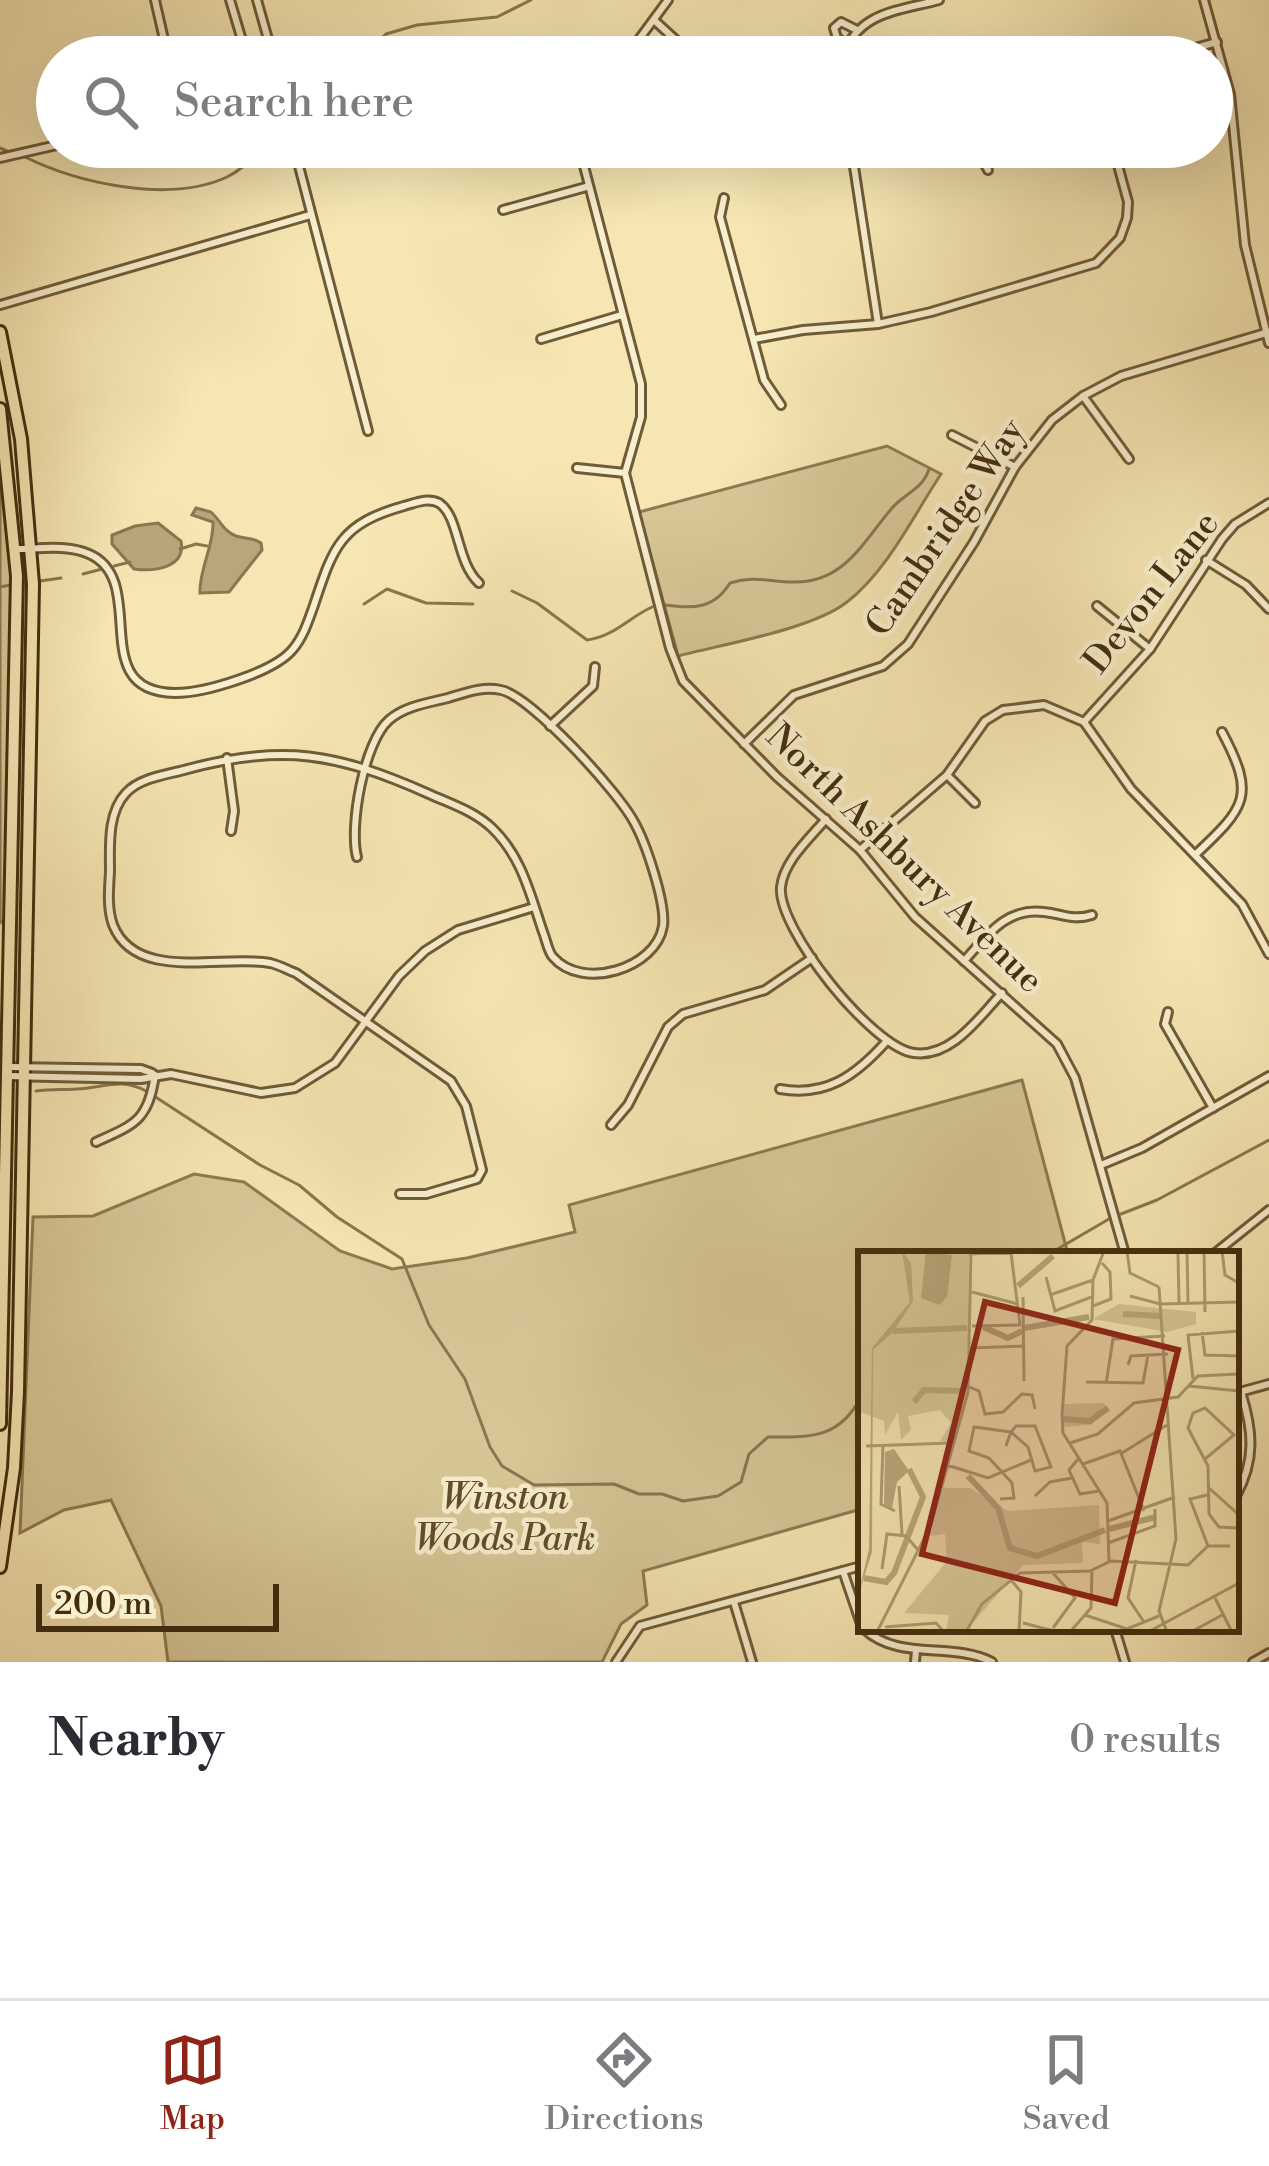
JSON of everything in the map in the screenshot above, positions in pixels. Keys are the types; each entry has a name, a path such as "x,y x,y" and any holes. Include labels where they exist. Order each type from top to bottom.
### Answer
{"main road":[{"path":"0,332 21,439 30,549 32,678 18,1392 14,1468 0,1567"},
{"path":"0,410 16,549 0,1424"}],"street":[{"path":"155,0 163,36"},
{"path":"230,0 241,36"},
{"path":"257,0 267,36"},
{"path":"643,36 668,0"},
{"path":"852,36 880,16 939,0"},
{"path":"1204,0 1215,36"},
{"path":"655,21 671,36"},
{"path":"836,36 834,28 841,22 856,29"},
{"path":"1233,114 1251,279 1269,343"},
{"path":"0,158 36,150"},
{"path":"299,168 368,431"},
{"path":"578,468 625,472 643,405 638,369 583,168"},
{"path":"854,168 878,324"},
{"path":"754,339 803,329 878,324 1084,268 1104,257 1120,238 1128,209 1118,168"},
{"path":"503,210 587,186"},
{"path":"724,198 720,217 766,387 781,405"},
{"path":"0,305 310,215"},
{"path":"541,339 622,315"},
{"name":"Cambridge Way","path":"744,744 794,695 883,666 908,644 974,542 1015,467 1052,420 1121,376 1268,333"},
{"path":"1083,396 1129,458"},
{"path":"952,435 1015,467"},
{"name":"North Ashbury Avenue","path":"625,472 678,672 700,703 860,850 905,907 1044,1030 1067,1059 1124,1251"},
{"path":"16,549 80,551 103,563 119,592 119,638 125,661 142,682 174,693 266,670 287,656 302,636 335,547 358,523 386,511 425,500 437,502 450,516 466,568 479,583"},
{"name":"Devon Lane","path":"1084,722 1150,649 1206,560 1235,524 1269,503"},
{"path":"1206,560 1246,585 1269,609"},
{"path":"1096,606 1150,649"},
{"path":"550,726 593,686 595,667"},
{"path":"357,857 352,839 367,766 374,740 389,720 409,708 483,688 505,690 525,701 550,726 614,793 635,823 664,923 657,942 641,962 601,974 572,970 552,957 518,859 494,830 476,814 367,766 266,752 145,781 126,793 115,811 110,835 109,908 114,929 131,951 153,959 272,963 296,973 451,1081 466,1106 482,1170 477,1179 426,1194 400,1194"},
{"path":"860,850 946,775 986,721 1003,710 1044,705 1084,722 1131,789 1241,904 1269,954"},
{"path":"1195,855 1225,827 1243,798 1244,772 1222,732"},
{"path":"227,758 234,811 231,832"},
{"path":"946,775 975,802"},
{"path":"826,819 792,860 781,889 784,910 812,958 886,1043 916,1054 954,1044 1002,993"},
{"path":"7,1071 141,1079 196,1077 261,1093 295,1088 335,1063 399,976 425,951 458,930 534,907"},
{"path":"964,961 1001,922 1021,912 1068,919 1092,915"},
{"path":"610,1124 628,1105 668,1028 683,1015 765,990 812,958"},
{"path":"1168,1012 1165,1024 1213,1108"},
{"path":"780,1089 804,1093 839,1084 886,1043"},
{"path":"96,1142 140,1119 149,1106 155,1075"},
{"path":"1101,1165 1142,1148 1269,1076"},
{"path":"1218,1251 1269,1210"},
{"path":"1239,1491 1248,1475 1253,1438 1239,1392 1269,1384"},
{"path":"616,1662 640,1626 858,1566"},
{"path":"842,1571 858,1614"},
{"path":"733,1601 752,1662"},
{"path":"869,1632 885,1644 972,1654 992,1662"},
{"path":"1116,1632 1125,1662"},
{"path":"914,1662 916,1650"},
{"path":"1253,1662 1269,1653"}],"green space":[{"path":"887,446 941,474 887,559 861,589 813,620 678,656 639,512"},
{"path":"0,447 12,574 5,918 0,923"},
{"name":"Winston Woods Park","path":"1022,1080 1067,1251 858,1251 858,1510 643,1571 647,1605 621,1624 602,1662 168,1662 161,1606 111,1500 64,1510 20,1533 33,1217 93,1216 194,1174 244,1182 340,1251 392,1269 467,1258 575,1232 569,1205"}],"shaded area":[{"path":"196,508 211,512 232,534 261,543 262,550 229,592 200,593 213,522 192,515"},
{"path":"158,523 181,541 179,557 160,568 134,569 112,544 112,535"}],"waterway":[{"path":"384,36 417,25 497,17 531,0"},
{"path":"0,148 7,151"},
{"path":"23,156 36,162"},
{"path":"51,168 96,182 151,189 204,185 240,168"},
{"path":"665,605 702,605 739,581 794,582 826,576 851,558 929,469"},
{"path":"180,549 207,546"},
{"path":"114,566 130,562"},
{"path":"83,574 102,569"},
{"path":"40,581 61,578"},
{"path":"0,587 10,585"},
{"path":"364,604 387,589 426,603 473,604"},
{"path":"512,591 537,603 587,640 614,631 652,607"},
{"path":"36,1091 120,1084 146,1091"},
{"path":"154,1096 299,1185 337,1217 402,1259 429,1325 465,1379 490,1447 502,1466 534,1485 614,1484 639,1494 662,1494 683,1501 718,1496 741,1482 749,1454 768,1437 822,1433 843,1421 858,1402"},
{"path":"1121,1214 1269,1140"},
{"path":"1054,1251 1109,1219"}]}
